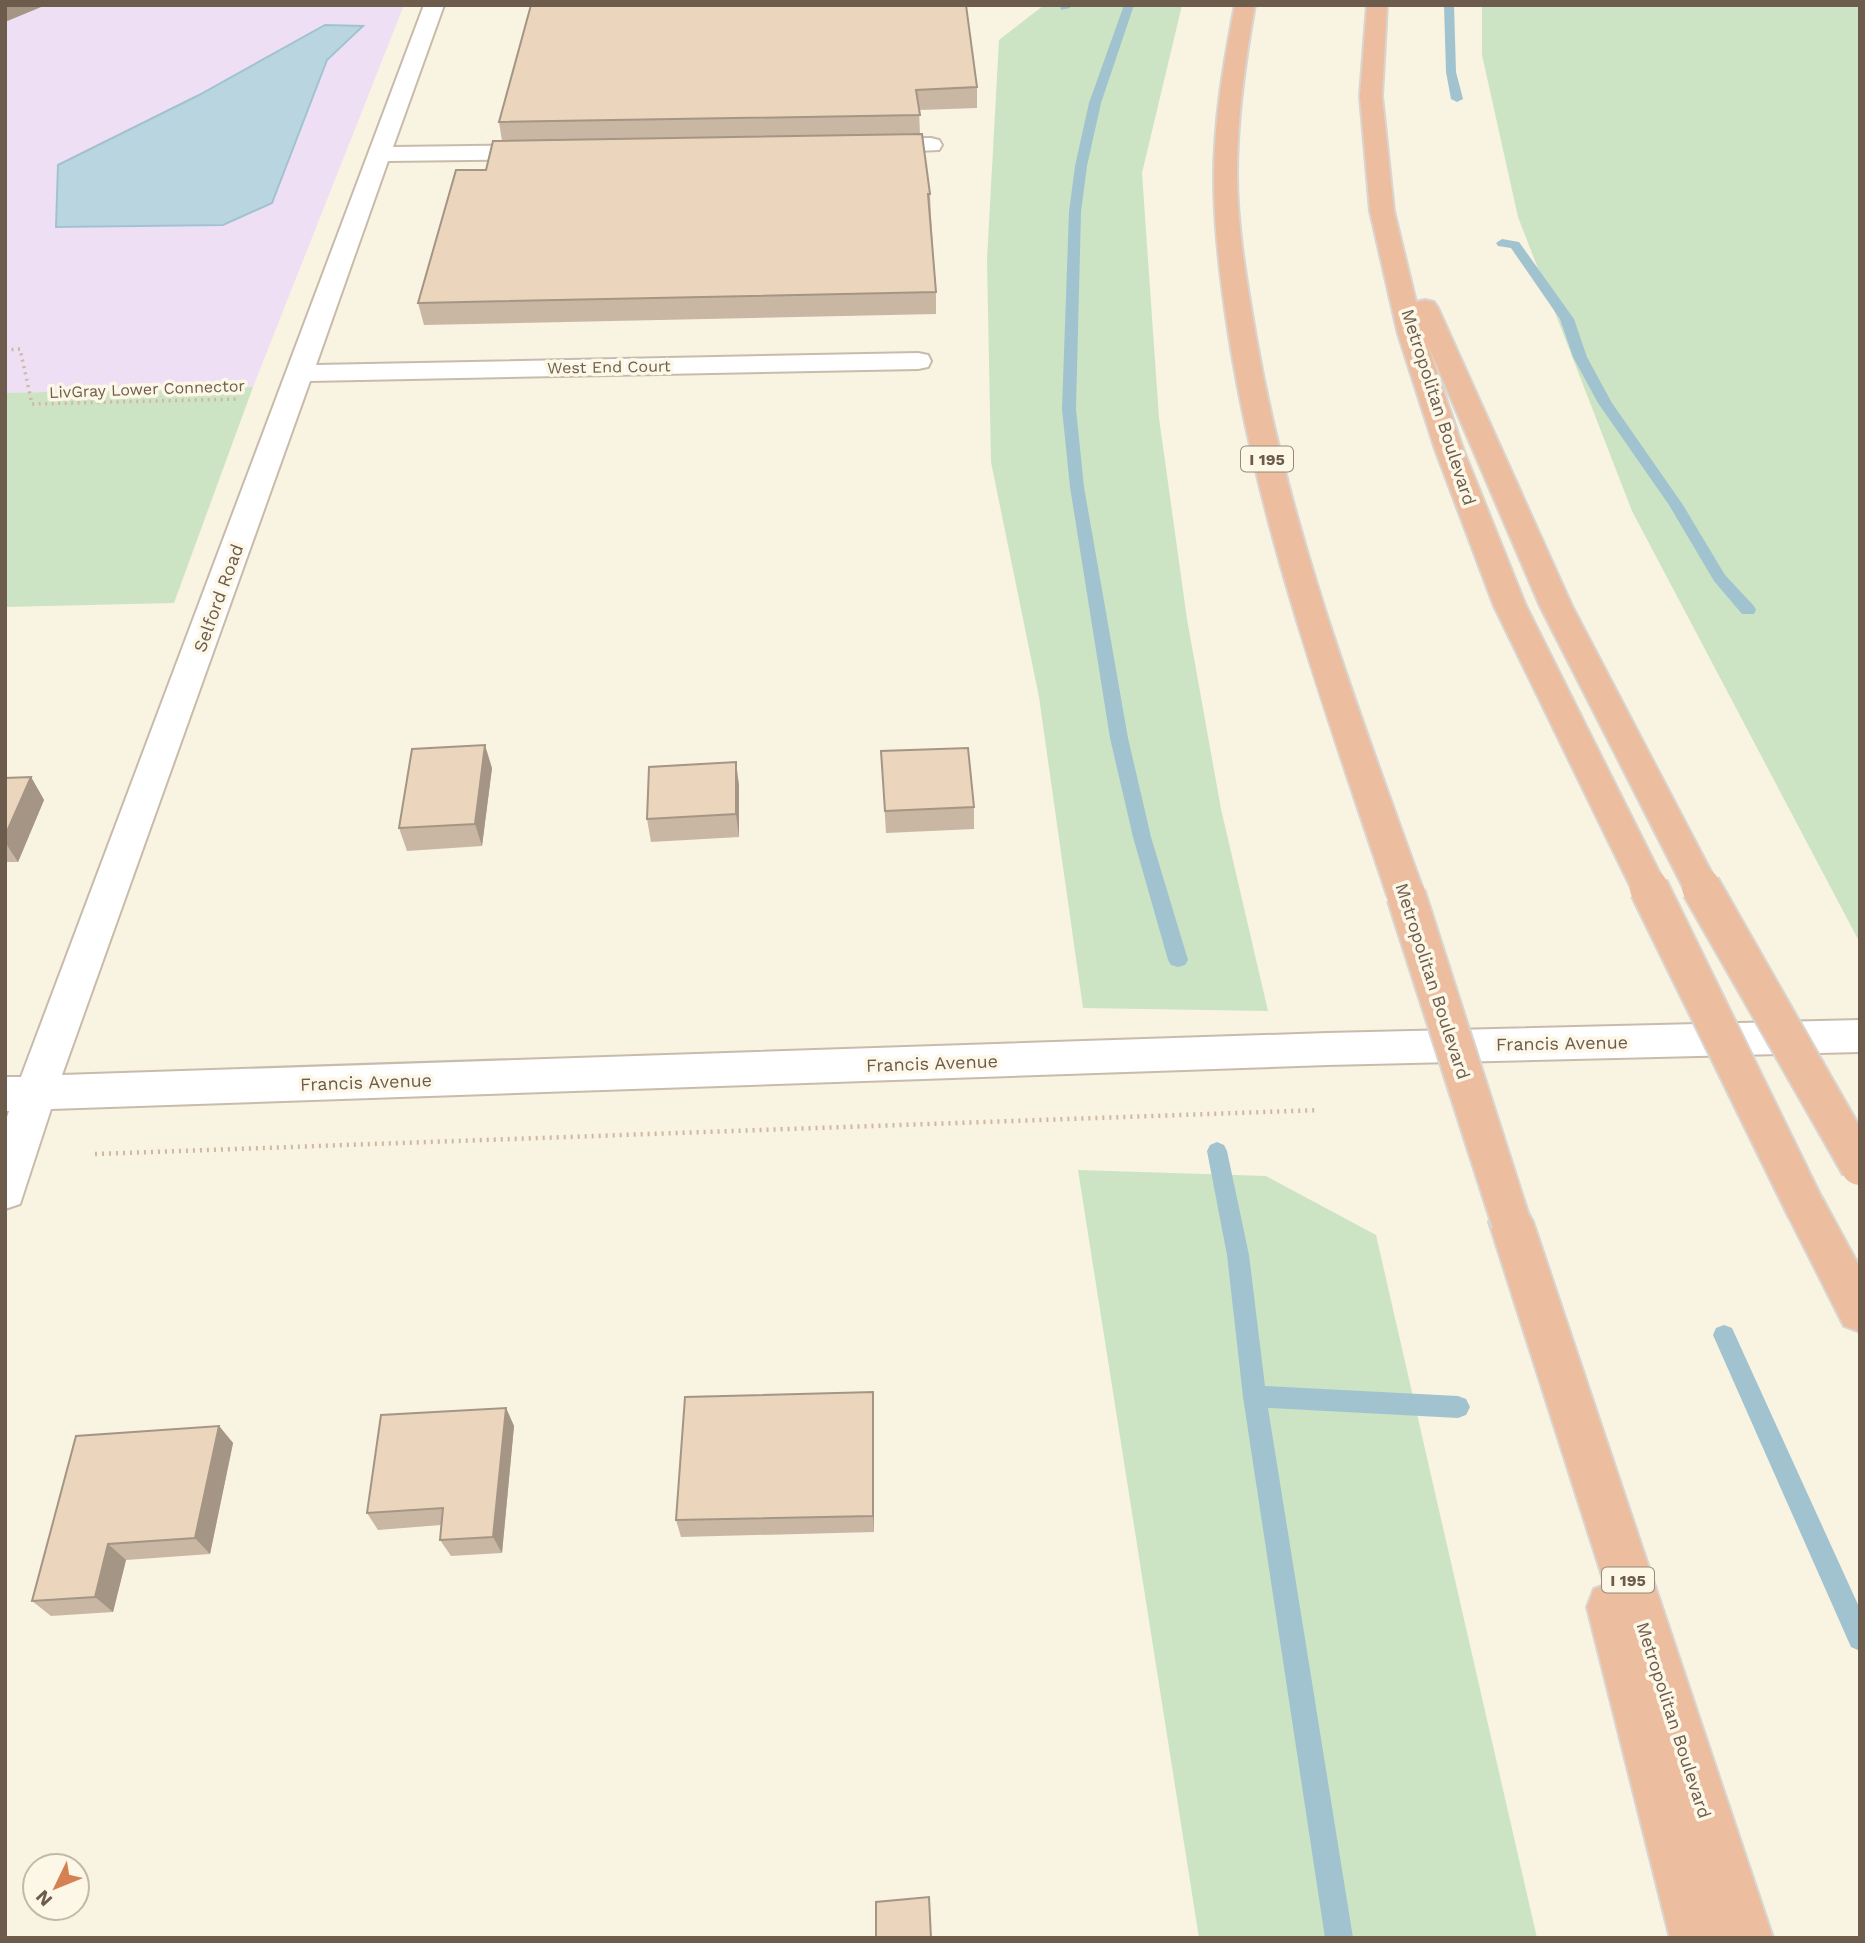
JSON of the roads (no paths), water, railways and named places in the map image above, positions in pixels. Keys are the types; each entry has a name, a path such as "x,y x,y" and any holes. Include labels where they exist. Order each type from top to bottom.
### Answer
{"highway":[{"name":"Metropolitan Boulevard","path":"1245,5 1231,81 1226,198 1238,316 1261,436 1306,604 1406,895 1745,1938"},
{"name":"Metropolitan Boulevard","path":"1377,5 1371,96 1382,211 1411,334 1449,449 1510,606 1806,1209 1860,1312"},
{"path":"1382,211 1556,606 1702,887 1860,1166"},
{"path":"1511,1222 1698,1938"}],"street":[{"name":"Selford Road","path":"5,1191 20,1094 296,385 435,5"},
{"path":"849,146 931,145"},
{"path":"380,154 559,151"},
{"name":"West End Court","path":"296,385 918,361"},
{"name":"Francis Avenue","path":"20,1094 1313,1049 1860,1036"}],"water":[{"path":"325,25 363,26 327,60 272,203 223,225 56,227 58,165 199,95"}],"waterway":[{"path":"1129,5 1095,103 1081,166 1075,212 1069,409 1077,487 1119,738 1142,837 1178,960"},
{"path":"1449,5 1451,72 1457,99"},
{"path":"1502,243 1515,245 1567,319 1580,357 1605,403 1676,505 1719,578 1748,610"},
{"path":"1217,1151 1238,1255 1255,1397"},
{"path":"1724,1335 1860,1638"},
{"path":"1255,1397 1339,1938"},
{"path":"1255,1397 1306,1397 1407,1406 1458,1407"}]}
